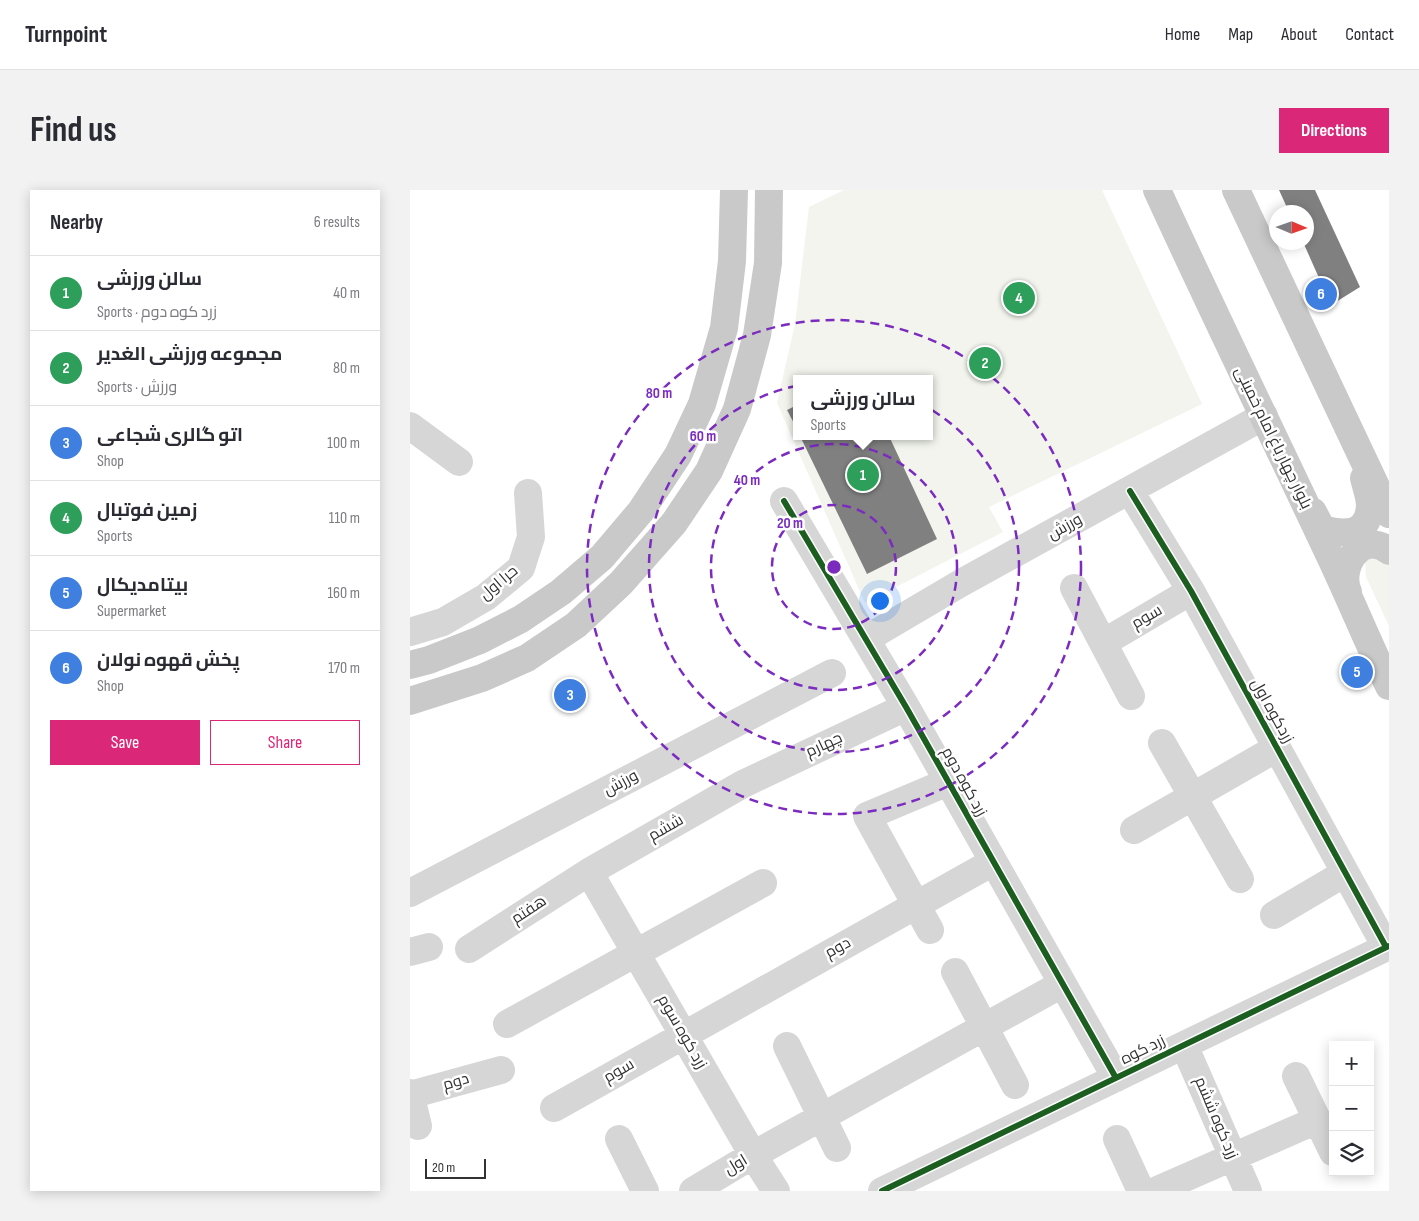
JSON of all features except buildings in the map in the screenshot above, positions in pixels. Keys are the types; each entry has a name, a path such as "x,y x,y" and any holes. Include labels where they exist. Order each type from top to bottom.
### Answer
{"main road":[{"path":"410,665 429,660 480,640 521,619 561,592 602,557 641,512 678,455 702,404 724,328 732,261 734,190"},
{"path":"410,701 482,678 527,658 576,625 622,583 674,523 709,471 737,409 757,335 766,272 769,190"},
{"name":"بلوار چهار باغ امام خمینی","path":"1157,190 1240,370 1331,557 1368,643 1389,686"},
{"path":"1236,190 1389,514"},
{"path":"1290,472 1322,529 1338,533 1351,533 1361,527 1367,520 1370,504 1356,443"},
{"path":"1368,643 1344,583 1348,562 1352,554 1361,548 1372,545 1383,546 1389,551"}],"street":[{"name":"ورزش","path":"866,639 961,583 1264,416"},
{"path":"410,426 459,462"},
{"name":"زردکوه اول","path":"1130,491 1191,592 1387,947"},
{"name":"حرا اول","path":"410,632 443,622 486,597 521,568 531,537 528,493"},
{"name":"زرد کوه دوم","path":"784,501 906,707 1116,1078"},
{"path":"1074,588 1131,696"},
{"name":"سوم","path":"1103,643 1191,592"},
{"name":"ورزش","path":"410,893 832,673"},
{"name":"چهارم","path":"743,784 906,707"},
{"path":"1162,742 1240,879"},
{"path":"1134,830 1277,748"},
{"path":"930,930 867,816 948,782"},
{"name":"ششم","path":"589,872 743,784"},
{"name":"دوم","path":"683,1035 993,862"},
{"name":"هفتم","path":"469,948 589,872"},
{"name":"زرد کوه سوم","path":"589,872 753,1155 776,1191"},
{"path":"1274,915 1345,873"},
{"path":"508,1024 763,883"},
{"name":"زرد کوه","path":"882,1191 1387,947"},
{"path":"955,972 1015,1085"},
{"path":"753,1155 1062,984"},
{"name":"سوم","path":"554,1108 683,1035"},
{"path":"787,1046 837,1148"},
{"name":"زرد کوه ششم","path":"1184,1046 1248,1191"},
{"name":"دوم","path":"410,1094 502,1070"},
{"path":"1296,1076 1329,1144"},
{"path":"410,1094 418,1126"},
{"path":"1155,1191 1317,1120"},
{"path":"619,1139 645,1191"},
{"path":"1117,1139 1141,1191"},
{"name":"اول","path":"693,1191 753,1155"}],"shaded area":[{"path":"844,190 1102,190 1202,404 989,507 1003,532 865,603 793,440 933,440 933,375 793,375 793,439 777,403 795,324 809,207"},
{"path":"1373,553 1389,561 1389,626 1366,577 1365,557"}],"cycle path":[{"path":"1130,491 1191,591 1386,947"},
{"path":"784,501 906,707 1116,1078"},
{"path":"882,1191 1389,946"}],"place":[{"name":"پخش قهوه نولان","path":"1321,294"},
{"name":"زمین فوتبال","path":"1019,298"},
{"name":"مجموعه ورزشی الغدیر","path":"985,363"},
{"name":"سالن ورزشی","path":"863,475"},
{"name":"بیتامدیکال","path":"1357,672"},
{"name":"اتو گالری شجاعی","path":"570,695"}]}
